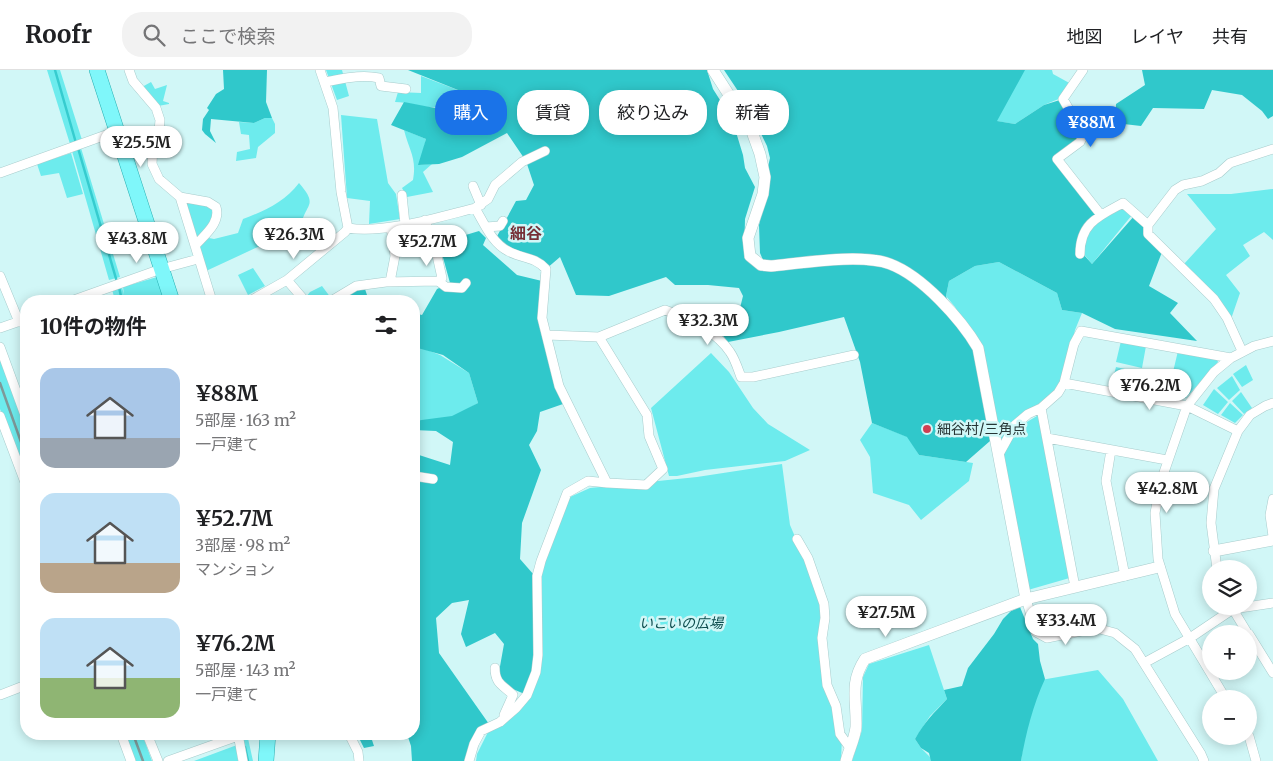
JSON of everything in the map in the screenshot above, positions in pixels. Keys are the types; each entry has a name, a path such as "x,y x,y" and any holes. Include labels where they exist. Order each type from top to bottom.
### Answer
{"main road":[{"path":"101,71 117,132 170,295"},
{"path":"266,761 268,740"}],"street":[{"path":"129,70 133,81 156,108 160,120 159,131 153,146 152,164 159,179 180,197 208,202 216,207 218,213 216,222 195,246"},
{"path":"320,70 333,108 340,192 348,228"},
{"path":"713,70 751,129 760,154 764,177 763,194 748,238 750,256 761,265 771,266 836,259 877,261 890,264 921,283 968,332 978,348 1026,599 1036,632 1047,638 1096,628 1115,633 1135,648 1204,761"},
{"path":"1083,70 1063,99 1078,125 1082,138 1080,142 1057,159 1101,215"},
{"path":"324,82 355,76 370,76 379,78 381,86 406,89"},
{"path":"0,173 117,132"},
{"path":"1242,351 1227,318 1214,298 1148,234 1148,225 1175,190 1183,185 1202,181 1219,173 1230,163 1273,150"},
{"path":"348,228 356,229 405,224 478,206 488,199 495,185 522,162 545,151"},
{"path":"473,186 478,206 491,235 507,251 539,261 546,268 542,318 559,386 607,483"},
{"path":"402,195 405,224"},
{"path":"180,197 210,295"},
{"path":"1080,254 1080,242 1091,222 1123,203 1148,225"},
{"path":"425,220 436,251 442,278 438,281"},
{"path":"486,227 500,226 503,221"},
{"path":"390,282 395,256 391,226"},
{"path":"261,295 288,280 348,228"},
{"path":"87,295 161,269 198,259"},
{"path":"0,276 20,316"},
{"path":"288,280 299,295"},
{"path":"341,295 356,286 390,282 438,281 446,287 462,288 466,283"},
{"path":"547,335 599,337 665,310 687,318 719,340 731,353 741,377 753,377 854,355"},
{"path":"0,328 20,321"},
{"path":"999,454 1015,425 1028,414 1041,408 1058,393 1064,383 1074,344 1081,331 1231,358"},
{"path":"469,761 474,744 481,731 500,722 527,695 536,672 538,655 537,576 567,493 588,481 646,485 663,469 649,436 647,415 599,337"},
{"path":"1221,690 1175,614 1159,568 1155,513 1167,460 1187,406 1214,372 1231,358 1254,346 1273,341"},
{"path":"0,347 20,402"},
{"path":"1064,383 1187,406 1238,431"},
{"path":"1216,560 1211,523 1214,489 1238,431 1250,415 1273,403"},
{"path":"1041,408 1075,588"},
{"path":"0,416 20,469"},
{"path":"1047,438 1167,460"},
{"path":"1111,450 1106,481 1125,576"},
{"path":"420,477 433,479"},
{"path":"1273,499 1270,515 1273,536"},
{"path":"797,539 808,558 824,604 825,618 822,638 827,686 836,706 840,734 850,748"},
{"path":"1214,551 1273,540"},
{"path":"846,761 856,729 854,686 857,671 865,659 1026,599 1159,568"},
{"path":"1257,605 1273,603"},
{"path":"1144,663 1190,638 1222,615"},
{"path":"1257,645 1270,662 1273,673"},
{"path":"495,668 495,678 513,695 512,701 500,722"},
{"path":"0,695 20,687"},
{"path":"123,740 131,761"},
{"path":"149,740 158,761"},
{"path":"168,761 225,740"},
{"path":"239,740 243,761"},
{"path":"352,740 358,752 359,761"},
{"path":"1252,745 1256,761"}],"green space":[{"path":"47,70 60,70 82,140 70,144"},
{"path":"326,70 342,70 349,96 337,100"},
{"path":"1024,70 1052,70 1053,74 1073,85 1061,98 1044,105 1015,124 996,121"},
{"path":"421,76 458,90 435,90 435,107 395,102 398,92 421,93"},
{"path":"151,82 155,89 167,85 163,101 169,104 158,106 142,87"},
{"path":"341,115 377,119 388,183 396,194 400,219 369,224 370,201 347,198"},
{"path":"265,118 272,118 275,124 275,133 258,147 256,158 236,161 237,152 250,149 249,135 241,134 239,122 254,123"},
{"path":"404,130 426,139 420,165 432,164 423,172 433,192 407,197 402,188 413,180 414,172 413,160"},
{"path":"81,148 120,277 109,280 72,151"},
{"path":"71,153 83,194 67,198 59,173 41,176 37,164"},
{"path":"299,183 310,201 301,227 206,271 198,247 209,238 214,239 238,233 243,219 281,201"},
{"path":"1273,189 1273,240 1264,232 1243,245 1250,256 1226,275 1240,293 1231,319 1184,264 1216,229 1187,194 1231,194"},
{"path":"183,202 206,204 216,213 212,227 195,242"},
{"path":"1122,206 1132,215 1092,264 1083,253 1087,230"},
{"path":"999,262 1057,293 1062,310 1082,313 1075,330 1064,383 1015,429 1042,413 1073,577 1028,590 999,454 1010,432 997,444 981,359 955,307 946,296 949,281 975,266"},
{"path":"253,268 265,286 248,295 238,275"},
{"path":"157,277 163,295 124,295 123,287"},
{"path":"322,286 329,295 308,295"},
{"path":"122,287 124,295 114,295 112,289"},
{"path":"1121,341 1146,346 1142,368 1116,362"},
{"path":"420,347 440,355 469,373 478,403 452,418 420,421"},
{"path":"1178,351 1217,359 1218,362 1186,398 1167,397"},
{"path":"711,353 729,372 753,408 768,424 810,450 785,461 669,476 651,408"},
{"path":"0,360 20,413 20,462 0,409"},
{"path":"1246,365 1253,380 1242,387 1233,374"},
{"path":"1116,367 1134,371 1131,390 1111,386"},
{"path":"1232,376 1240,390 1229,400 1217,388"},
{"path":"1214,389 1228,402 1218,414 1203,405"},
{"path":"1241,392 1252,408 1244,414 1232,401"},
{"path":"1230,403 1243,415 1235,423 1221,415"},
{"path":"872,423 908,437 919,455 973,463 969,481 921,520 909,505 873,493 870,457 860,440"},
{"name":"いこいの広場","path":"782,464 790,525 808,567 821,606 822,619 818,643 842,737 841,761 476,761 477,754 488,732 515,707 541,671 542,623 539,576 570,497 590,488 697,477"},
{"path":"929,645 947,699 930,716 915,739 932,759 931,761 852,761 862,730 863,677 869,664"},
{"path":"1098,670 1123,699 1158,761 1021,761 1024,739 1041,680"},
{"path":"126,740 144,740 152,761 134,761"},
{"path":"239,740 248,740 253,761 242,761"},
{"path":"237,745 238,761 194,761"}],"shaded area":[{"path":"223,70 267,70 266,102 272,118 265,118 254,123 211,119 210,131 216,143 202,130 203,119 209,110 207,108 216,94 224,89"},
{"path":"408,70 707,70 717,95 717,135 737,135 745,168 755,187 745,219 744,258 766,267 760,253 759,225 765,198 766,176 770,158 762,135 789,135 789,90 737,90 724,70 1025,70 997,121 1015,124 1044,105 1063,99 1084,137 1057,159 1100,214 1080,239 1080,254 1084,255 1092,264 1135,215 1146,224 1162,252 1149,286 1178,303 1170,313 1197,341 1115,329 1082,313 1062,310 1057,293 999,262 975,266 949,281 946,296 952,314 971,343 986,385 990,441 966,462 919,455 907,437 872,423 860,362 844,317 728,342 720,332 739,312 743,296 739,288 708,285 675,285 666,277 609,296 576,295 560,257 546,269 495,240 516,201 526,200 534,185 526,161 507,133 507,90 458,90"},
{"path":"1142,70 1273,70 1273,116 1268,119 1262,111 1242,95 1212,90 1204,109 1153,108 1141,126 1115,123 1116,104 1145,85"},
{"path":"404,102 435,108 435,135 503,135 462,157 439,164 418,165 426,139 391,125"},
{"path":"479,231 486,238 483,245 517,275 542,281 541,317 563,404 540,412 537,431 529,445 541,470 522,523 520,559 534,575 538,655 527,695 503,685 499,672 504,644 495,633 466,647 461,634 469,600 452,603 436,618 439,653 489,724 470,761 412,761 409,740 420,740 420,455 450,465 453,442 436,431 420,430 420,420 452,416 478,403 469,373 443,355 420,349 420,314 422,315 437,289 450,283 439,243"},
{"path":"365,289 367,295 345,295"},
{"path":"1020,607 1033,639 1038,644 1045,679 1030,719 1021,761 931,761 929,753 921,748 915,739 926,722 947,699 944,690 962,686 968,668 1003,619 1011,611"},
{"path":"360,740 372,740 374,746 364,748"}],"waterway":[{"path":"55,70 76,143"},
{"path":"78,148 117,282"},
{"path":"119,287 121,295"},
{"path":"245,747 248,761"}],"railway":[{"path":"0,383 20,439"},
{"path":"135,740 143,761"}],"place":[{"name":"細谷村/三角点","path":"927,429"}],"district":[{"name":"細谷","path":"526,233"}]}
